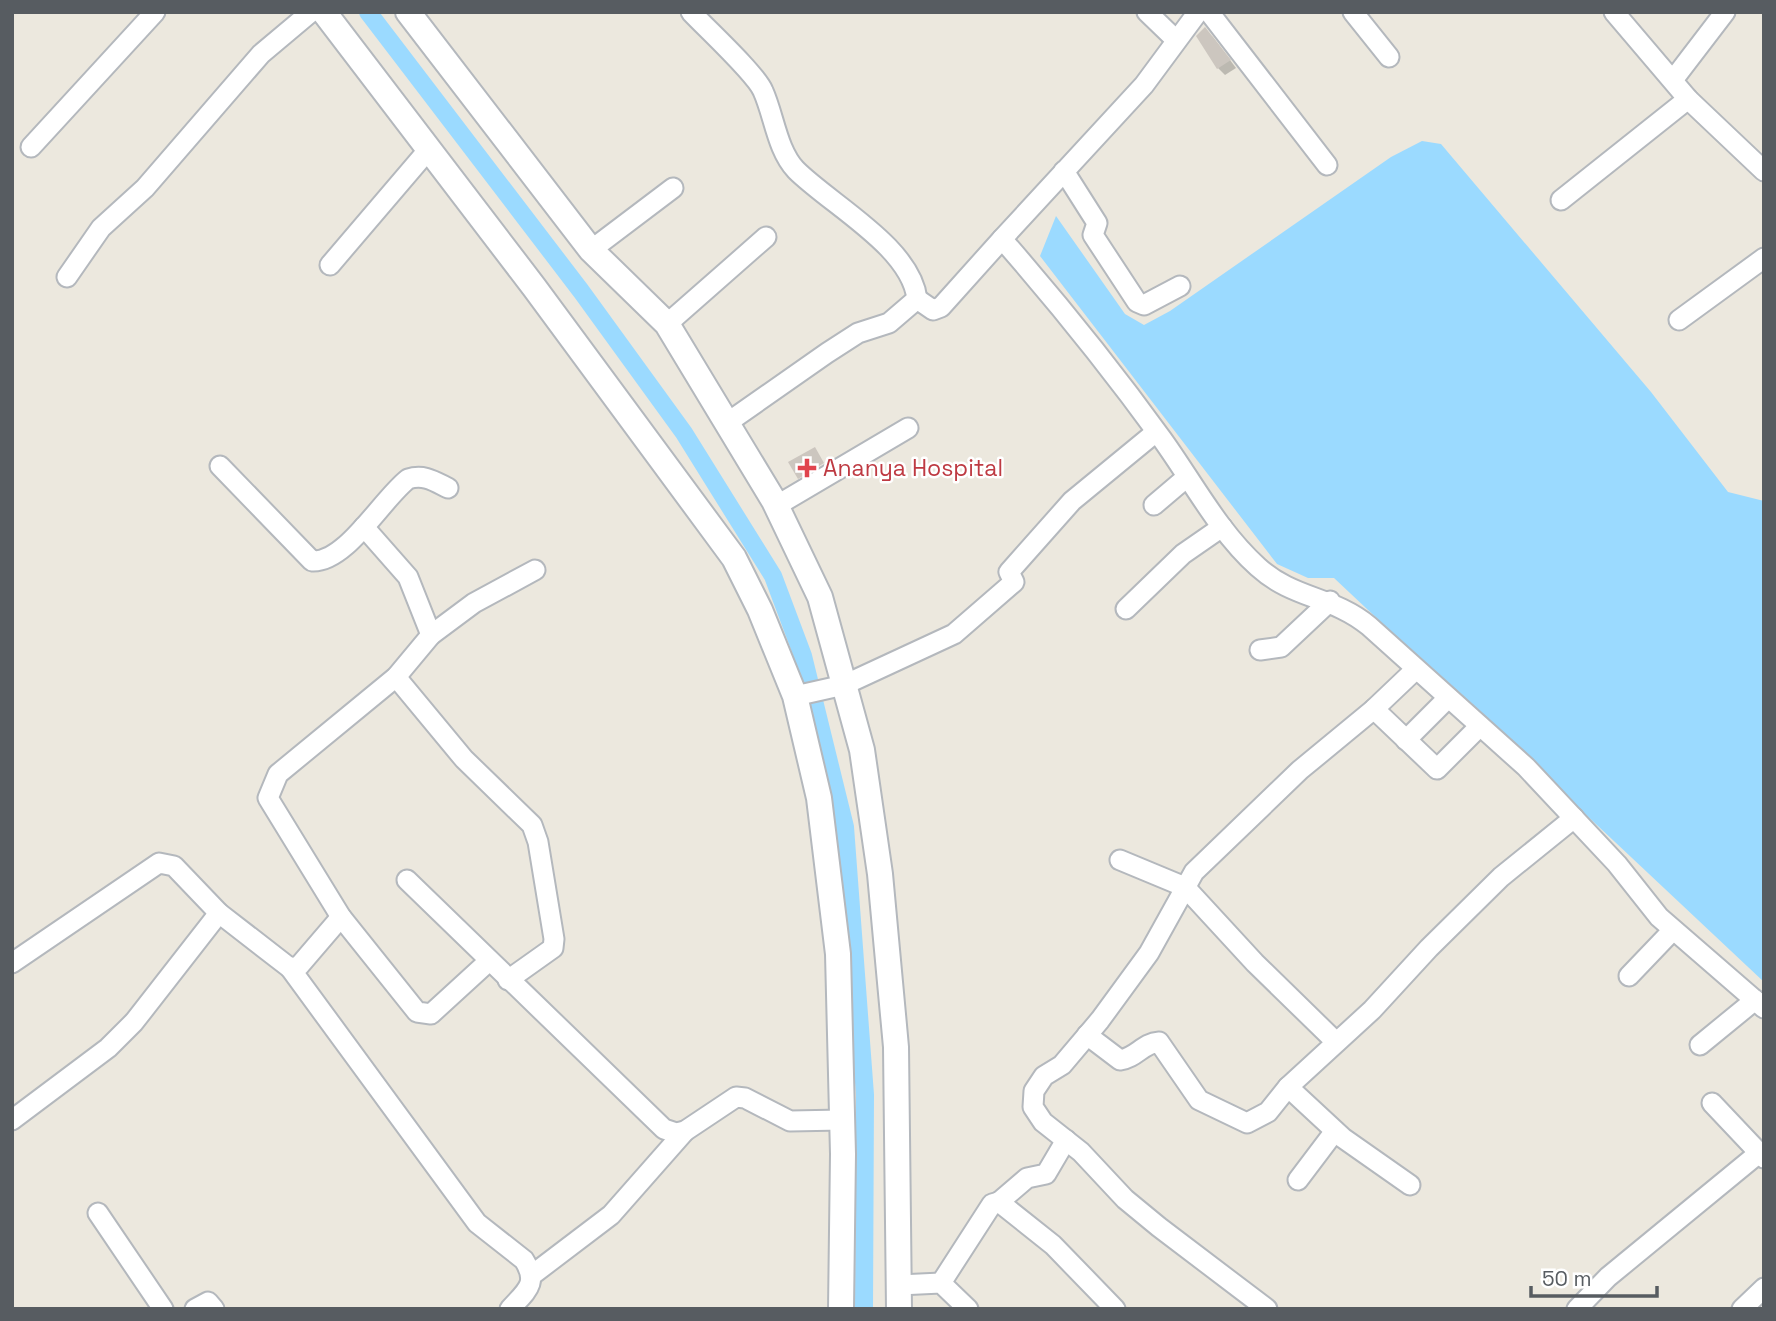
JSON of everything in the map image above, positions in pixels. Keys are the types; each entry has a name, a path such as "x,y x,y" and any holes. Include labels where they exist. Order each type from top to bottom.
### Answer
{"street":[{"path":"31,147 155,12"},
{"path":"67,277 101,228 145,187 261,54 311,12"},
{"path":"324,12 734,558 799,695 819,799 838,954 842,1120 841,1309"},
{"path":"408,12 592,250 667,324 776,506 820,597 838,686 862,750 889,960 896,1047 899,1297 941,1283 992,1204 999,1202 1027,1178 1046,1174 1066,1140"},
{"path":"691,12 763,88 775,127 794,168 868,228 915,280 917,299 933,310 941,307 1144,85 1198,12"},
{"path":"1147,12 1176,40"},
{"path":"1209,12 1327,165"},
{"path":"1353,12 1389,57"},
{"path":"1614,12 1688,99 1764,171"},
{"path":"1673,80 1725,12"},
{"path":"1561,200 1688,99"},
{"path":"330,265 429,149"},
{"path":"1063,171 1097,223 1093,235 1137,302 1144,305 1180,286"},
{"path":"592,250 673,188"},
{"path":"667,324 766,237"},
{"path":"1002,239 1048,291 1156,432 1222,527 1259,569 1297,594 1330,601 1350,611 1526,767 1673,930 1759,1004 1700,1045"},
{"path":"1679,320 1764,258"},
{"path":"727,423 858,333 890,323 917,299"},
{"path":"776,506 908,428"},
{"path":"799,695 838,686 954,634 1014,582 1009,572 1072,501 1156,432"},
{"path":"220,466 312,561 329,559 364,527 408,479 418,476 448,488"},
{"path":"1154,505 1188,477"},
{"path":"364,527 400,565 413,586 431,635"},
{"path":"1126,609 1183,554 1222,527"},
{"path":"489,961 431,1014 424,1015 413,1008 341,918 273,811 268,798 269,789 278,774 396,677 431,635 474,603 535,570"},
{"path":"1260,650 1281,647 1330,601"},
{"path":"1267,1309 1142,1213 1066,1140 1042,1122 1034,1107 1034,1091 1044,1076 1062,1065 1087,1035 1149,953 1194,872 1300,770 1374,709 1415,670"},
{"path":"396,677 464,759 532,825 538,842 554,939 553,948 508,980"},
{"path":"1406,740 1448,698"},
{"path":"1374,709 1437,769 1480,726"},
{"path":"1087,1035 1120,1060 1130,1059 1149,1043 1159,1042 1199,1100 1247,1123 1268,1112 1288,1087 1372,1010 1429,948 1501,877 1574,818"},
{"path":"1120,860 1185,887 1255,963 1336,1042"},
{"path":"12,963 159,863 174,866 219,913 290,968 478,1223 524,1260 532,1275"},
{"path":"407,880 644,1113 664,1129 676,1133 685,1131"},
{"path":"12,1120 108,1048 134,1023 219,913"},
{"path":"290,968 299,966 341,918"},
{"path":"1629,976 1673,930"},
{"path":"1288,1087 1335,1131 1410,1185"},
{"path":"510,1309 527,1291 532,1275 611,1215 685,1131 736,1097 745,1098 790,1121 842,1120"},
{"path":"1577,1309 1608,1277 1761,1156 1712,1103"},
{"path":"1298,1180 1335,1131"},
{"path":"999,1202 1053,1245 1115,1309"},
{"path":"98,1213 163,1309"},
{"path":"941,1283 968,1309"},
{"path":"1742,1309 1764,1288"},
{"path":"195,1309 208,1302 214,1309"}],"water":[{"path":"1422,141 1441,144 1651,392 1728,492 1764,501 1764,982 1334,578 1308,578 1277,564 1040,256 1056,216 1125,314 1144,325 1170,311 1391,157"}],"building":[{"path":"1205,27 1231,60 1217,69 1196,36"},
{"path":"815,447 824,463 798,479 788,462"}],"waterway":[{"path":"368,12 581,291 684,433 773,576 803,656 845,827 865,1095 864,1309"}],"place":[{"name":"Ananya Hospital","path":"807,468"}]}
